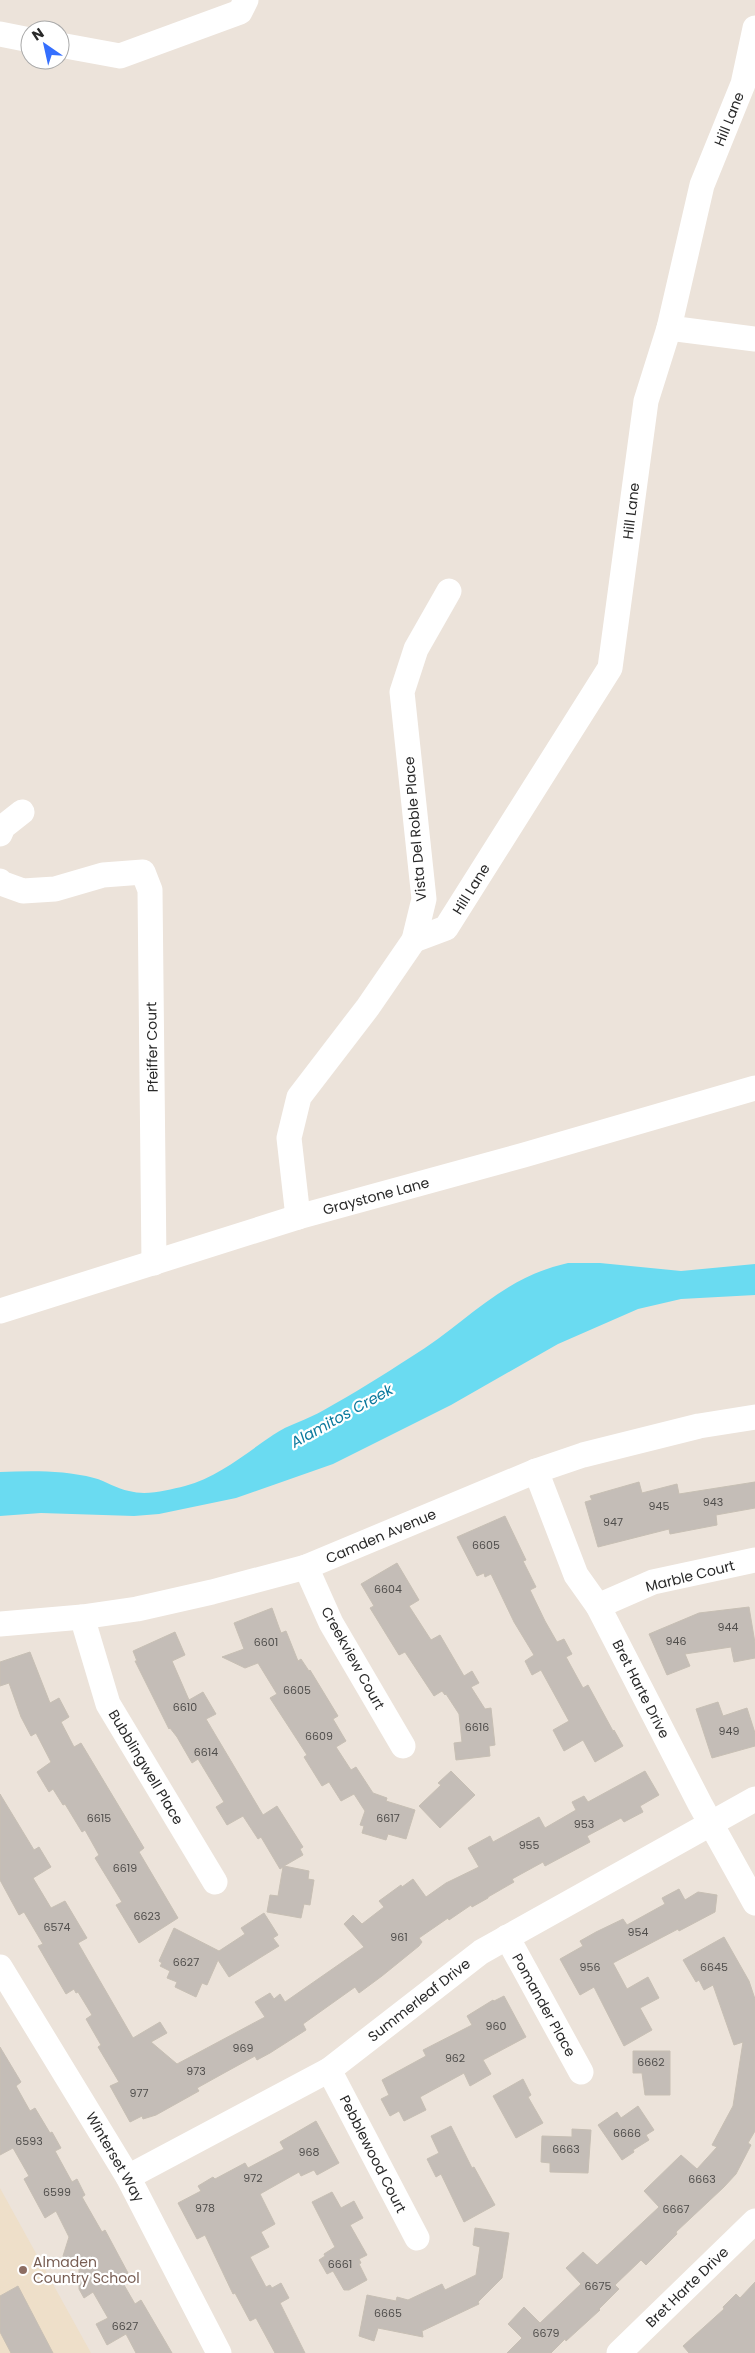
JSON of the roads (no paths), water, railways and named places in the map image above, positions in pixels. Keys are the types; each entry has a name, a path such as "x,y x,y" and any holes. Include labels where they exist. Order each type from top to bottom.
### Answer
{"street":[{"path":"70,47 120,56 243,6"},
{"name":"Hill Lane","path":"414,940 446,928 610,668 646,401 669,328 702,185 744,84 755,28"},
{"path":"0,34 20,38"},
{"path":"669,328 755,339"},
{"name":"Vista Del Roble Place","path":"298,1217 290,1138 299,1097 368,1006 414,940 424,899 402,692 416,650 449,591"},
{"path":"0,834 4,827 22,812"},
{"name":"Pfeiffer Court","path":"0,881 23,891 55,889 103,875 143,872 150,890 154,1263"},
{"name":"Graystone Lane","path":"0,1311 298,1217 524,1155 755,1088"},
{"name":"Camden Avenue","path":"0,1624 82,1617 137,1609 212,1592 306,1567 536,1471 583,1455 636,1440 699,1426 755,1417"},
{"name":"Bret Harte Drive","path":"536,1471 576,1575 598,1606 711,1823 755,1903"},
{"name":"Marble Court","path":"598,1606 653,1582 755,1560"},
{"name":"Creekview Court","path":"306,1567 331,1624 403,1746"},
{"name":"Bubblingwell Place","path":"82,1617 108,1704 215,1882"},
{"name":"Summerleaf Drive","path":"128,2177 329,2070 481,1952 755,1799"},
{"name":"Pomander Place","path":"507,1937 581,2072"},
{"name":"Winterset Way","path":"0,1967 128,2177 219,2353"},
{"name":"Pebblewood Court","path":"329,2070 417,2238"},
{"name":"Bret Harte Drive","path":"619,2353 754,2226"}],"water":[{"name":"Alamitos Creek","path":"568,1263 600,1263 681,1271 755,1264 755,1295 681,1299 638,1309 558,1344 451,1405 333,1464 236,1498 159,1514 134,1516 41,1513 0,1516 0,1472 35,1471 82,1475 125,1490 143,1493 185,1486 209,1477 279,1431 324,1410 390,1371 431,1344 503,1290 544,1270"}],"place":[{"name":"Almaden Country School","path":"23,2270"}]}
